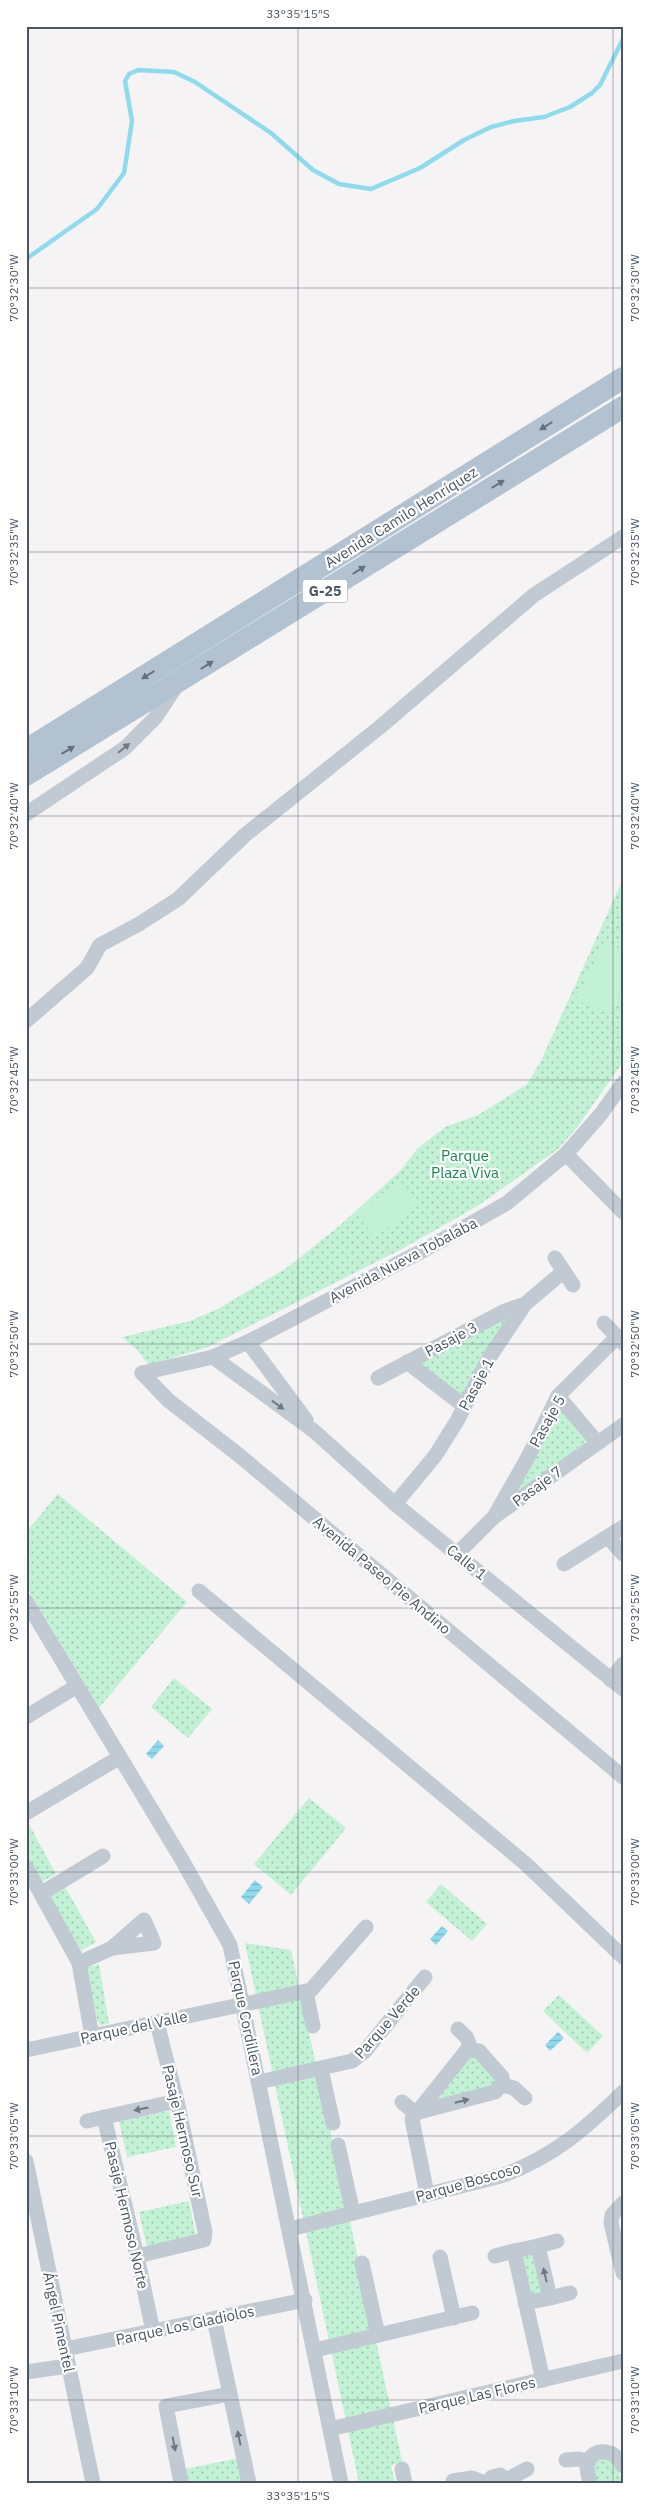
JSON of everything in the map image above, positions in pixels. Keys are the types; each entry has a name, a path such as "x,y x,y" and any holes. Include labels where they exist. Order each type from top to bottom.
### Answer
{"main road":[{"name":"Avenida Camilo Henríquez","path":"26,750 623,378"},
{"name":"Avenida Camilo Henríquez","path":"26,775 623,407"}],"street":[{"path":"26,1021 87,968 100,945 140,924 178,898 245,835 380,727 527,601 623,537"},
{"path":"26,814 125,748 155,718 178,683"},
{"name":"Avenida Nueva Tobalaba","path":"142,1373 213,1356 248,1342 467,1226 528,1188 566,1154 602,1114 623,1082"},
{"path":"566,1154 623,1212"},
{"path":"555,1258 573,1285"},
{"name":"Pasaje 1","path":"395,1504 434,1456 464,1406 489,1358 525,1304 564,1271"},
{"name":"Pasaje 3","path":"378,1378 504,1311 525,1304"},
{"path":"604,1324 620,1340"},
{"name":"Pasaje 5","path":"494,1517 527,1459 558,1396 620,1340"},
{"name":"Calle 1","path":"248,1342 314,1432"},
{"name":"Calle 1","path":"213,1356 314,1432 395,1504 617,1685"},
{"path":"407,1362 464,1406"},
{"name":"Avenida Paseo Pie Andino","path":"142,1373 168,1400 240,1456 623,1777"},
{"path":"558,1396 597,1442"},
{"name":"Pasaje 7","path":"457,1554 494,1517 623,1425"},
{"path":"564,1564 623,1527"},
{"path":"608,1537 623,1554"},
{"path":"199,1591 527,1865 623,1957"},
{"name":"Parque Cordillera","path":"26,1601 31,1622 77,1686 227,1938 305,2300 341,2483"},
{"path":"617,1685 623,1664"},
{"path":"26,1717 77,1686"},
{"path":"26,1813 120,1757"},
{"path":"42,1893 103,1856"},
{"path":"26,1866 79,1963 92,2036"},
{"path":"313,2026 306,1992 318,1984 366,1927"},
{"path":"79,1963 112,1948"},
{"name":"Parque Verde","path":"259,2082 345,2064 359,2056 426,1977"},
{"name":"Parque del Valle","path":"26,2050 306,1992"},
{"name":"Pasaje Hermoso Sur","path":"137,2256 204,2240 205,2232 177,2101 157,2023"},
{"path":"458,2029 467,2038 471,2049"},
{"path":"415,2113 488,2095 498,2090 502,2085 502,2077 491,2062 479,2051 471,2049 464,2052 415,2113 412,2128 427,2194"},
{"path":"321,2069 333,2124"},
{"path":"502,2085 514,2088 525,2098"},
{"name":"Parque Boscoso","path":"290,2229 501,2176 541,2159 572,2139 623,2092"},
{"path":"87,2121 177,2101"},
{"path":"402,2102 415,2113"},
{"name":"Pasaje Hermoso Norte","path":"104,2117 153,2331"},
{"path":"338,2145 353,2213"},
{"name":"Ángel Pimentel","path":"26,2161 93,2483"},
{"path":"623,2203 617,2220 611,2227 623,2273"},
{"path":"495,2256 557,2241"},
{"path":"538,2246 550,2298"},
{"path":"514,2251 543,2380"},
{"path":"440,2256 454,2318"},
{"path":"362,2263 378,2335"},
{"path":"525,2303 570,2293"},
{"name":"Parque Los Gladiolos","path":"65,2349 305,2300"},
{"path":"315,2350 472,2313"},
{"path":"214,2318 249,2483"},
{"name":"Parque Las Flores","path":"330,2429 623,2361"},
{"path":"26,2372 68,2366"},
{"path":"182,2483 166,2406 230,2394"},
{"path":"590,2483 589,2462 593,2456 602,2452 620,2454"},
{"path":"566,2460 579,2459 589,2462"},
{"path":"453,2481 472,2478 486,2483 496,2476 509,2481 528,2469"}],"green space":[{"name":"Parque Plaza Viva","path":"623,879 623,1062 578,1126 558,1149 479,1205 402,1249 208,1347 149,1365 137,1350 122,1337 190,1321 218,1309 288,1267 338,1227 401,1170 417,1149 445,1127 478,1115 527,1084 541,1061"},
{"path":"604,942 623,950 623,988 610,1015 576,1000"},
{"path":"399,1179 421,1204 375,1237 357,1215"},
{"path":"522,1304 461,1404 407,1361"},
{"path":"561,1408 590,1438 508,1503"},
{"path":"58,1494 187,1602 99,1708 26,1586 26,1532"},
{"path":"174,1678 212,1709 188,1738 151,1707"},
{"path":"309,1798 346,1828 291,1895 254,1864"},
{"path":"26,1819 56,1874 41,1882 26,1856"},
{"path":"441,1884 487,1924 472,1941 426,1902"},
{"path":"64,1885 96,1942 80,1951 49,1894"},
{"path":"245,1943 291,1950 402,2461 391,2466 395,2483 359,2483"},
{"path":"99,1964 109,2024 100,2025 86,1968"},
{"path":"559,1995 603,2036 587,2053 543,2011"},
{"path":"472,2054 497,2076 496,2088 433,2104"},
{"path":"169,2111 176,2147 127,2157 119,2121"},
{"path":"189,2201 196,2237 147,2248 139,2212"},
{"path":"535,2254 544,2295 529,2298 520,2257"},
{"path":"603,2456 616,2464 623,2483 593,2483 593,2462"},
{"path":"239,2458 244,2483 187,2483 185,2469"}],"water":[{"path":"158,1740 164,1746 152,1759 146,1754"},
{"path":"255,1880 263,1887 249,1904 241,1897"},
{"path":"442,1926 448,1931 436,1945 430,1939"},
{"path":"558,2032 564,2038 550,2051 545,2045"}],"waterway":[{"path":"26,259 97,209 124,173 132,121 125,81 129,74 138,70 174,72 195,82 271,133 313,170 339,184 371,189 420,168 464,140 491,127 514,121 544,117 570,107 592,93 600,85 623,39"}]}
